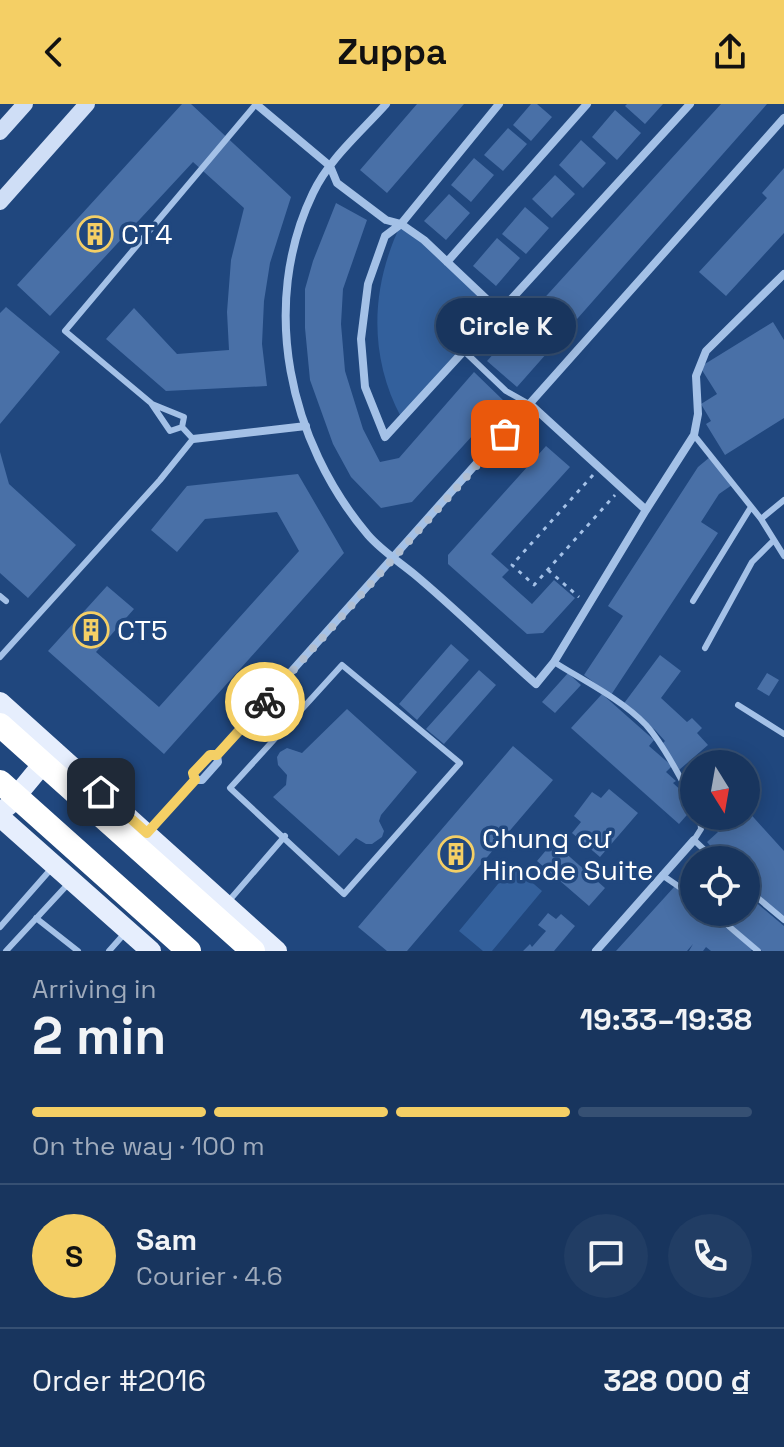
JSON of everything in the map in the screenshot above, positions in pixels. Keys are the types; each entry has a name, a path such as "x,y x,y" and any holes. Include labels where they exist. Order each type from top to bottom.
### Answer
{"highway":[{"path":"0,725 253,951"},
{"path":"0,782 189,951"}],"main road":[{"path":"0,132 25,104"},
{"path":"0,202 87,104"},
{"path":"0,702 277,951"},
{"path":"54,750 0,816 151,951"}],"street":[{"path":"256,104 330,166 337,183 386,220 401,224 424,240 499,311"},
{"path":"386,104 330,166 314,191 304,215 286,284 288,359 306,426 326,469 370,537 536,684 554,662 694,435 698,414 696,376 706,351 784,274"},
{"path":"499,104 401,224 385,236 376,260 368,284 361,339 365,387 385,437 690,104"},
{"path":"447,262 587,104"},
{"path":"147,833 195,780 202,780 218,762 217,755 784,118"},
{"path":"531,405 646,510"},
{"path":"193,439 306,426"},
{"path":"596,951 694,840"}],"lane":[{"path":"182,427 170,431 151,403 65,331 256,104"},
{"path":"463,350 506,391 531,405"},
{"path":"151,403 184,417 182,427"},
{"path":"0,657 160,480 193,439 182,427"},
{"path":"694,435 761,519 784,556"},
{"path":"761,519 784,500"},
{"path":"693,601 751,507"},
{"path":"705,648 752,562 774,540"},
{"path":"554,662 617,701 646,725 680,777"},
{"path":"342,665 460,763 344,894 285,836 230,788 342,665"},
{"path":"738,705 784,734"},
{"path":"700,830 694,840 700,846"},
{"path":"226,904 285,836"},
{"path":"0,927 54,866"},
{"path":"662,875 680,887"},
{"path":"6,951 71,881"},
{"path":"760,900 784,920"},
{"path":"36,918 78,951"},
{"path":"729,926 758,951"},
{"path":"109,951 128,930"}],"path":[{"path":"593,474 512,565 534,585 615,495"},
{"path":"548,570 581,599"}],"shaded area":[{"path":"401,224 499,311 401,417 383,369 377,320 384,272"},
{"path":"513,866 542,891 492,951 483,951 459,931"}],"building":[{"name":"CT4","path":"182,104 191,104 291,197 270,263 264,301 262,344 267,386 166,391 106,339 134,308 177,354 229,350 227,312 231,260 244,208 193,162 50,316 17,285"},
{"path":"417,104 464,104 387,193 360,170"},
{"path":"531,104 537,104 552,117 531,141 513,125"},
{"path":"663,104 645,124 625,106"},
{"path":"721,104 767,104 517,387 487,361"},
{"path":"615,110 641,133 617,160 592,137"},
{"path":"508,128 527,144 503,171 484,155"},
{"path":"581,140 606,163 583,188 559,165"},
{"path":"474,158 494,175 471,202 451,185"},
{"path":"784,168 784,233 726,296 699,272 767,198 762,193"},
{"path":"555,175 575,194 552,218 532,199"},
{"path":"449,194 470,213 446,240 424,221"},
{"path":"336,203 367,220 343,289 341,324 345,371 363,429 380,462 399,458 474,372 504,401 412,502 381,508 351,477 333,444 310,380 305,289"},
{"path":"525,207 549,228 526,254 502,234"},
{"path":"497,238 520,258 496,286 473,266"},
{"path":"6,307 60,352 0,424 0,313"},
{"path":"773,322 784,340 784,418 725,455 706,424 711,421 701,404 717,394 700,367"},
{"path":"546,446 570,467 491,554 509,570 502,577 532,604 554,580 575,598 543,633 527,634 448,564 448,555"},
{"path":"0,452 9,484 76,545 28,598 0,573"},
{"path":"710,457 732,485 719,494 701,522 718,533 611,695 584,675 623,616 608,606 698,467"},
{"name":"CT5","path":"298,474 344,553 164,754 48,651 107,586 134,609 96,652 159,707 299,551 277,512 205,519 177,552 151,530 187,486"},
{"path":"451,644 469,660 417,720 399,704"},
{"path":"660,655 681,671 661,698 687,722 692,718 702,728 697,733 708,745 702,750 680,750 679,770 661,745 665,741 622,706"},
{"path":"479,670 496,685 444,744 426,729"},
{"path":"568,673 581,685 555,713 542,702"},
{"path":"767,673 779,680 769,696 757,689"},
{"path":"602,694 654,740 649,746 672,766 666,772 680,790 679,824 571,728"},
{"path":"347,709 417,772 381,815 382,837 372,844 356,838 339,856 273,797 286,785 287,775 278,765 280,752 287,748 302,753"},
{"name":"Chung cư Hinode Suite","path":"513,746 553,780 407,951 387,951 358,927"},
{"path":"609,789 638,813 600,857 572,833 581,822 574,816 592,792 601,798"},
{"path":"760,824 784,851 784,917 760,897 760,846 711,846 707,842 718,832 716,830 760,830"},
{"path":"553,842 605,888 589,906 537,861"},
{"path":"675,886 680,890 680,926 723,926 753,948 751,951 711,951 706,947 703,951 689,951 693,944 687,951 616,951"},
{"path":"760,906 784,926 784,951 762,951 732,926 760,926"},
{"path":"548,913 556,919 561,914 575,926 554,951 523,951 530,944 532,947 546,931 538,925"}],"way so far":[{"path":"265,702 505,434"}],"place":[{"name":"CT4","path":"95,234"},
{"name":"Circle K","path":"505,434"},
{"name":"CT5","path":"91,630"},
{"name":"Chung cư Hinode Suite","path":"456,854"}],"route":[{"path":"101,792 147,833 195,780 193,773 210,755 217,755 265,702"}]}
